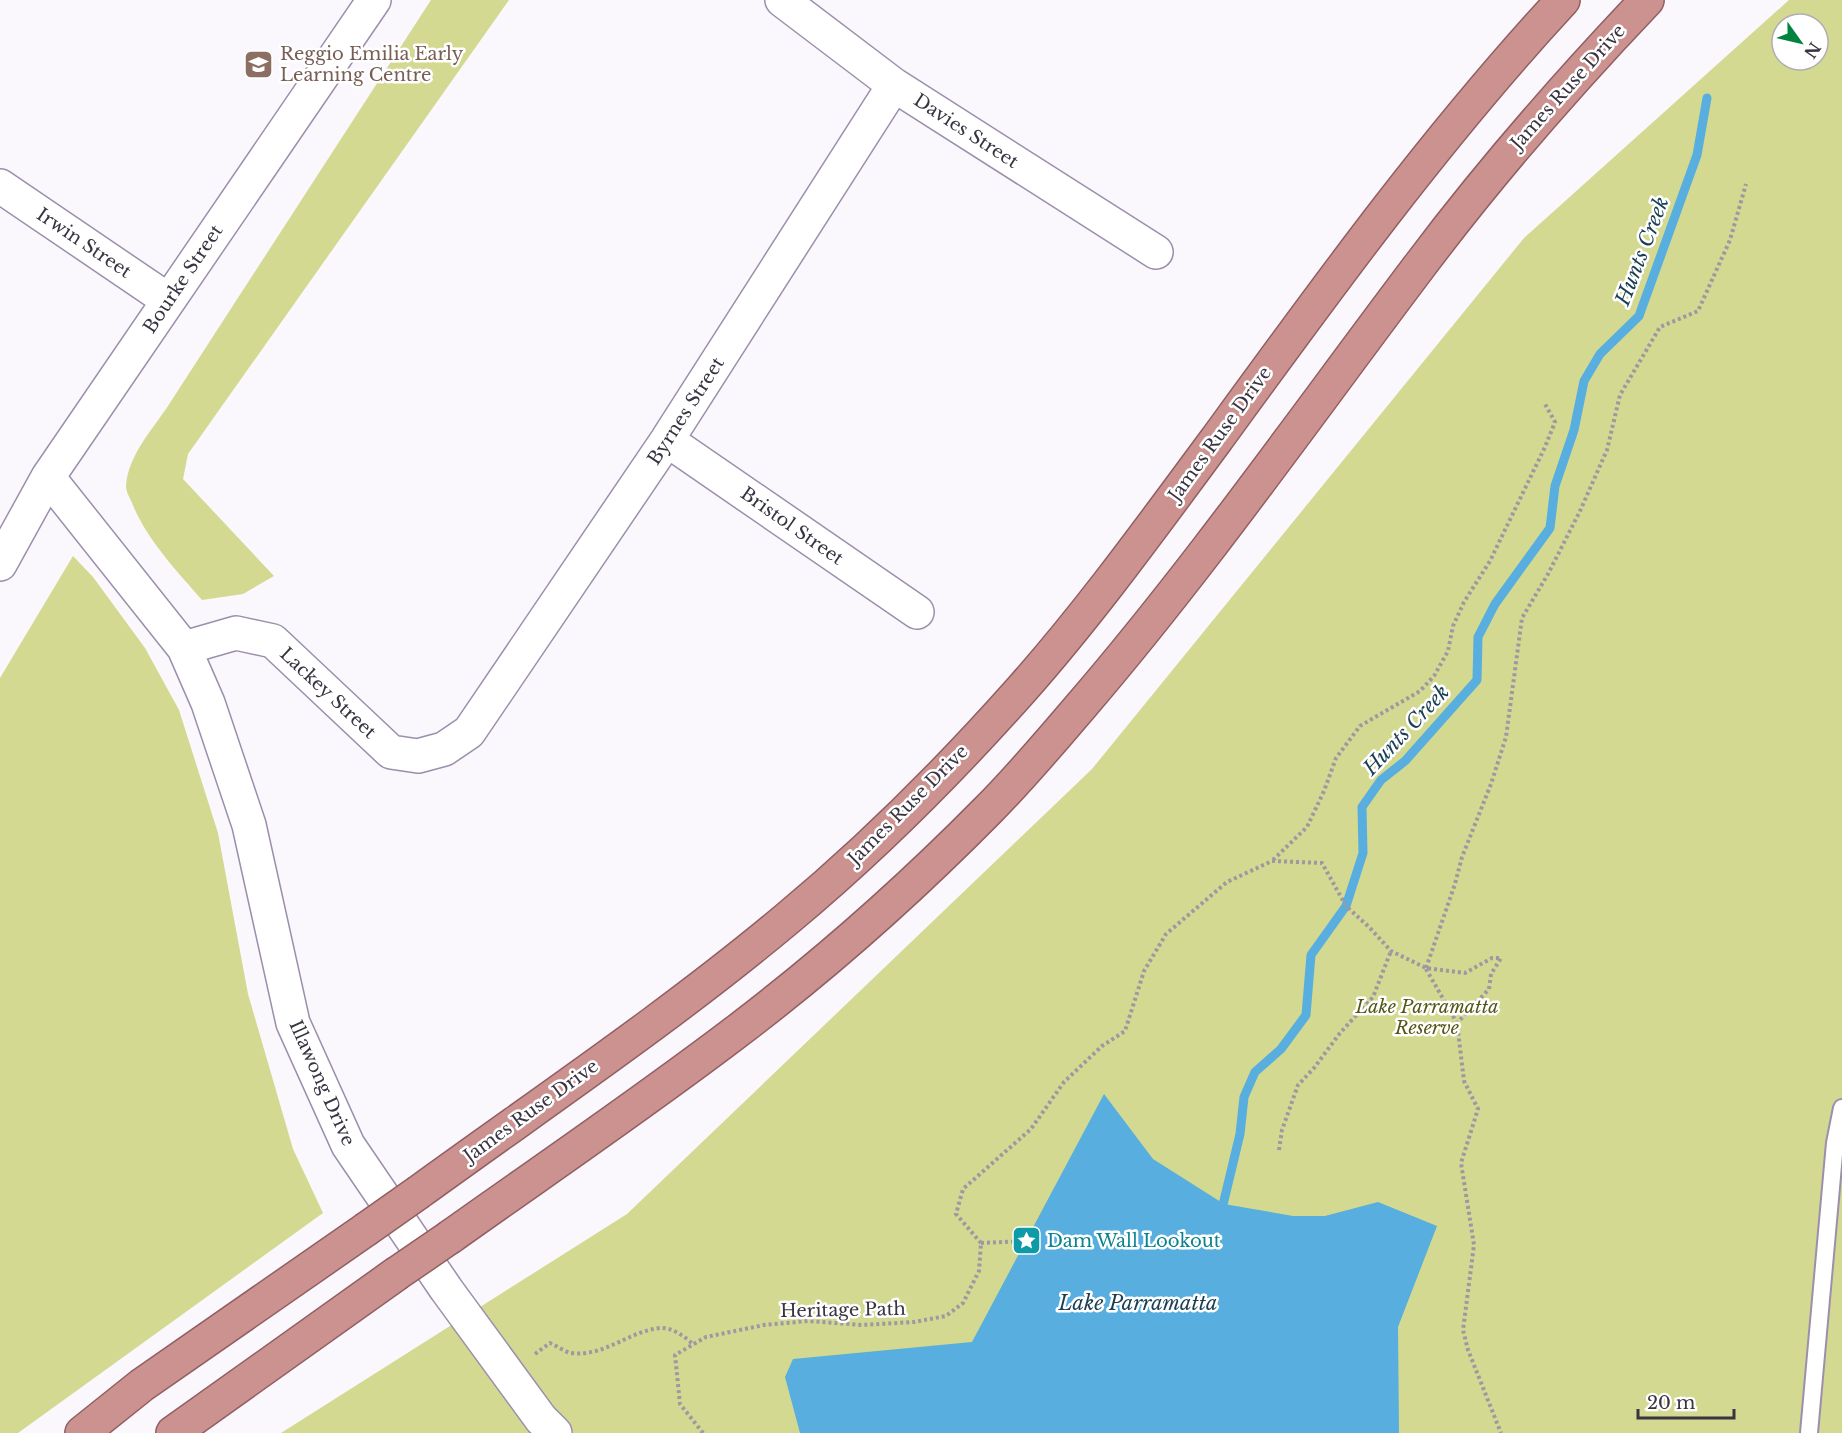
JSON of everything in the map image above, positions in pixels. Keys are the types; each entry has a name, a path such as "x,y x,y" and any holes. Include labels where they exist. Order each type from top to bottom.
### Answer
{"highway":[{"name":"James Ruse Drive","path":"82,1433 142,1385 365,1230 719,973 789,917 871,844 945,771 1020,691 1093,603 1302,322 1442,140 1563,0"},
{"name":"James Ruse Drive","path":"173,1433 743,1027 828,958 904,891 989,808 1054,738 1131,647 1221,531 1422,262 1494,171 1570,81 1647,0"}],"street":[{"name":"Bourke Street","path":"0,564 48,477 374,0"},
{"name":"Davies Street","path":"783,0 894,85 1156,252"},
{"name":"Byrnes Street","path":"470,732 667,440 894,85"},
{"name":"Irwin Street","path":"0,186 168,300"},
{"name":"Bristol Street","path":"667,440 917,612"},
{"path":"48,477 184,648"},
{"name":"Lackey Street","path":"184,648 236,633 273,641 391,752 418,756 444,749 470,732"},
{"name":"Illawong Drive","path":"184,648 208,703 249,825 293,1023 348,1145 446,1289 541,1419 555,1433"}],"lane":[{"path":"1809,1433 1835,1143 1842,1108"}],"path":[{"path":"1501,1433 1468,1350 1463,1330 1474,1245 1461,1163 1478,1109 1464,1081 1458,1023 1426,968 1462,857 1491,784 1506,737 1521,618 1548,574 1607,450 1620,395 1660,327 1698,311 1730,240 1746,184"},
{"path":"1026,1241 981,1243 956,1214 963,1189 1031,1129 1064,1082 1102,1046 1125,1031 1144,971 1166,934 1227,882 1272,861 1306,827 1324,791 1336,758 1360,726 1420,691 1434,676 1448,651 1453,626 1464,602 1490,561 1545,447 1555,422 1545,404"},
{"path":"1272,861 1322,863 1346,906 1391,951 1426,968 1465,973 1492,958 1501,958 1491,974 1489,989 1458,1023"},
{"path":"1279,1150 1282,1130 1298,1085 1373,997 1391,951"},
{"name":"Heritage Path","path":"703,1433 680,1404 675,1355 706,1336 764,1325 808,1321 862,1325 914,1322 946,1316 963,1303 979,1271 981,1243"},
{"path":"528,1360 550,1343 571,1353 603,1351 640,1334 662,1328 682,1335 693,1344"}],"green space":[{"path":"431,0 509,0 188,454 183,479 274,576 243,594 202,600 163,554 138,517 126,488 131,465 141,445"},
{"name":"Lake Parramatta Reserve","path":"1789,0 1842,0 1842,1433 281,1433 627,1214 1092,769 1524,238 1770,17 1770,72 1830,72 1830,12 1776,12"},
{"path":"73,556 93,577 145,648 179,710 218,833 248,994 293,1149 323,1213 18,1433 0,1433 0,678"}],"water":[{"name":"Lake Parramatta","path":"1104,1094 1153,1159 1224,1204 1293,1216 1325,1216 1378,1202 1437,1226 1398,1327 1399,1433 800,1433 785,1377 793,1359 972,1342"}],"waterway":[{"name":"Hunts Creek","path":"1221,1213 1240,1134 1244,1097 1255,1072 1281,1049 1306,1015 1311,955 1346,906 1363,853 1362,807 1381,780 1405,761 1477,680 1478,637 1495,604 1550,528 1555,486 1574,430 1584,381 1600,354 1639,316 1697,155 1707,98"}],"place":[{"name":"Reggio Emilia Early Learning Centre","path":"259,64"},
{"name":"Dam Wall Lookout","path":"1026,1241"}]}
